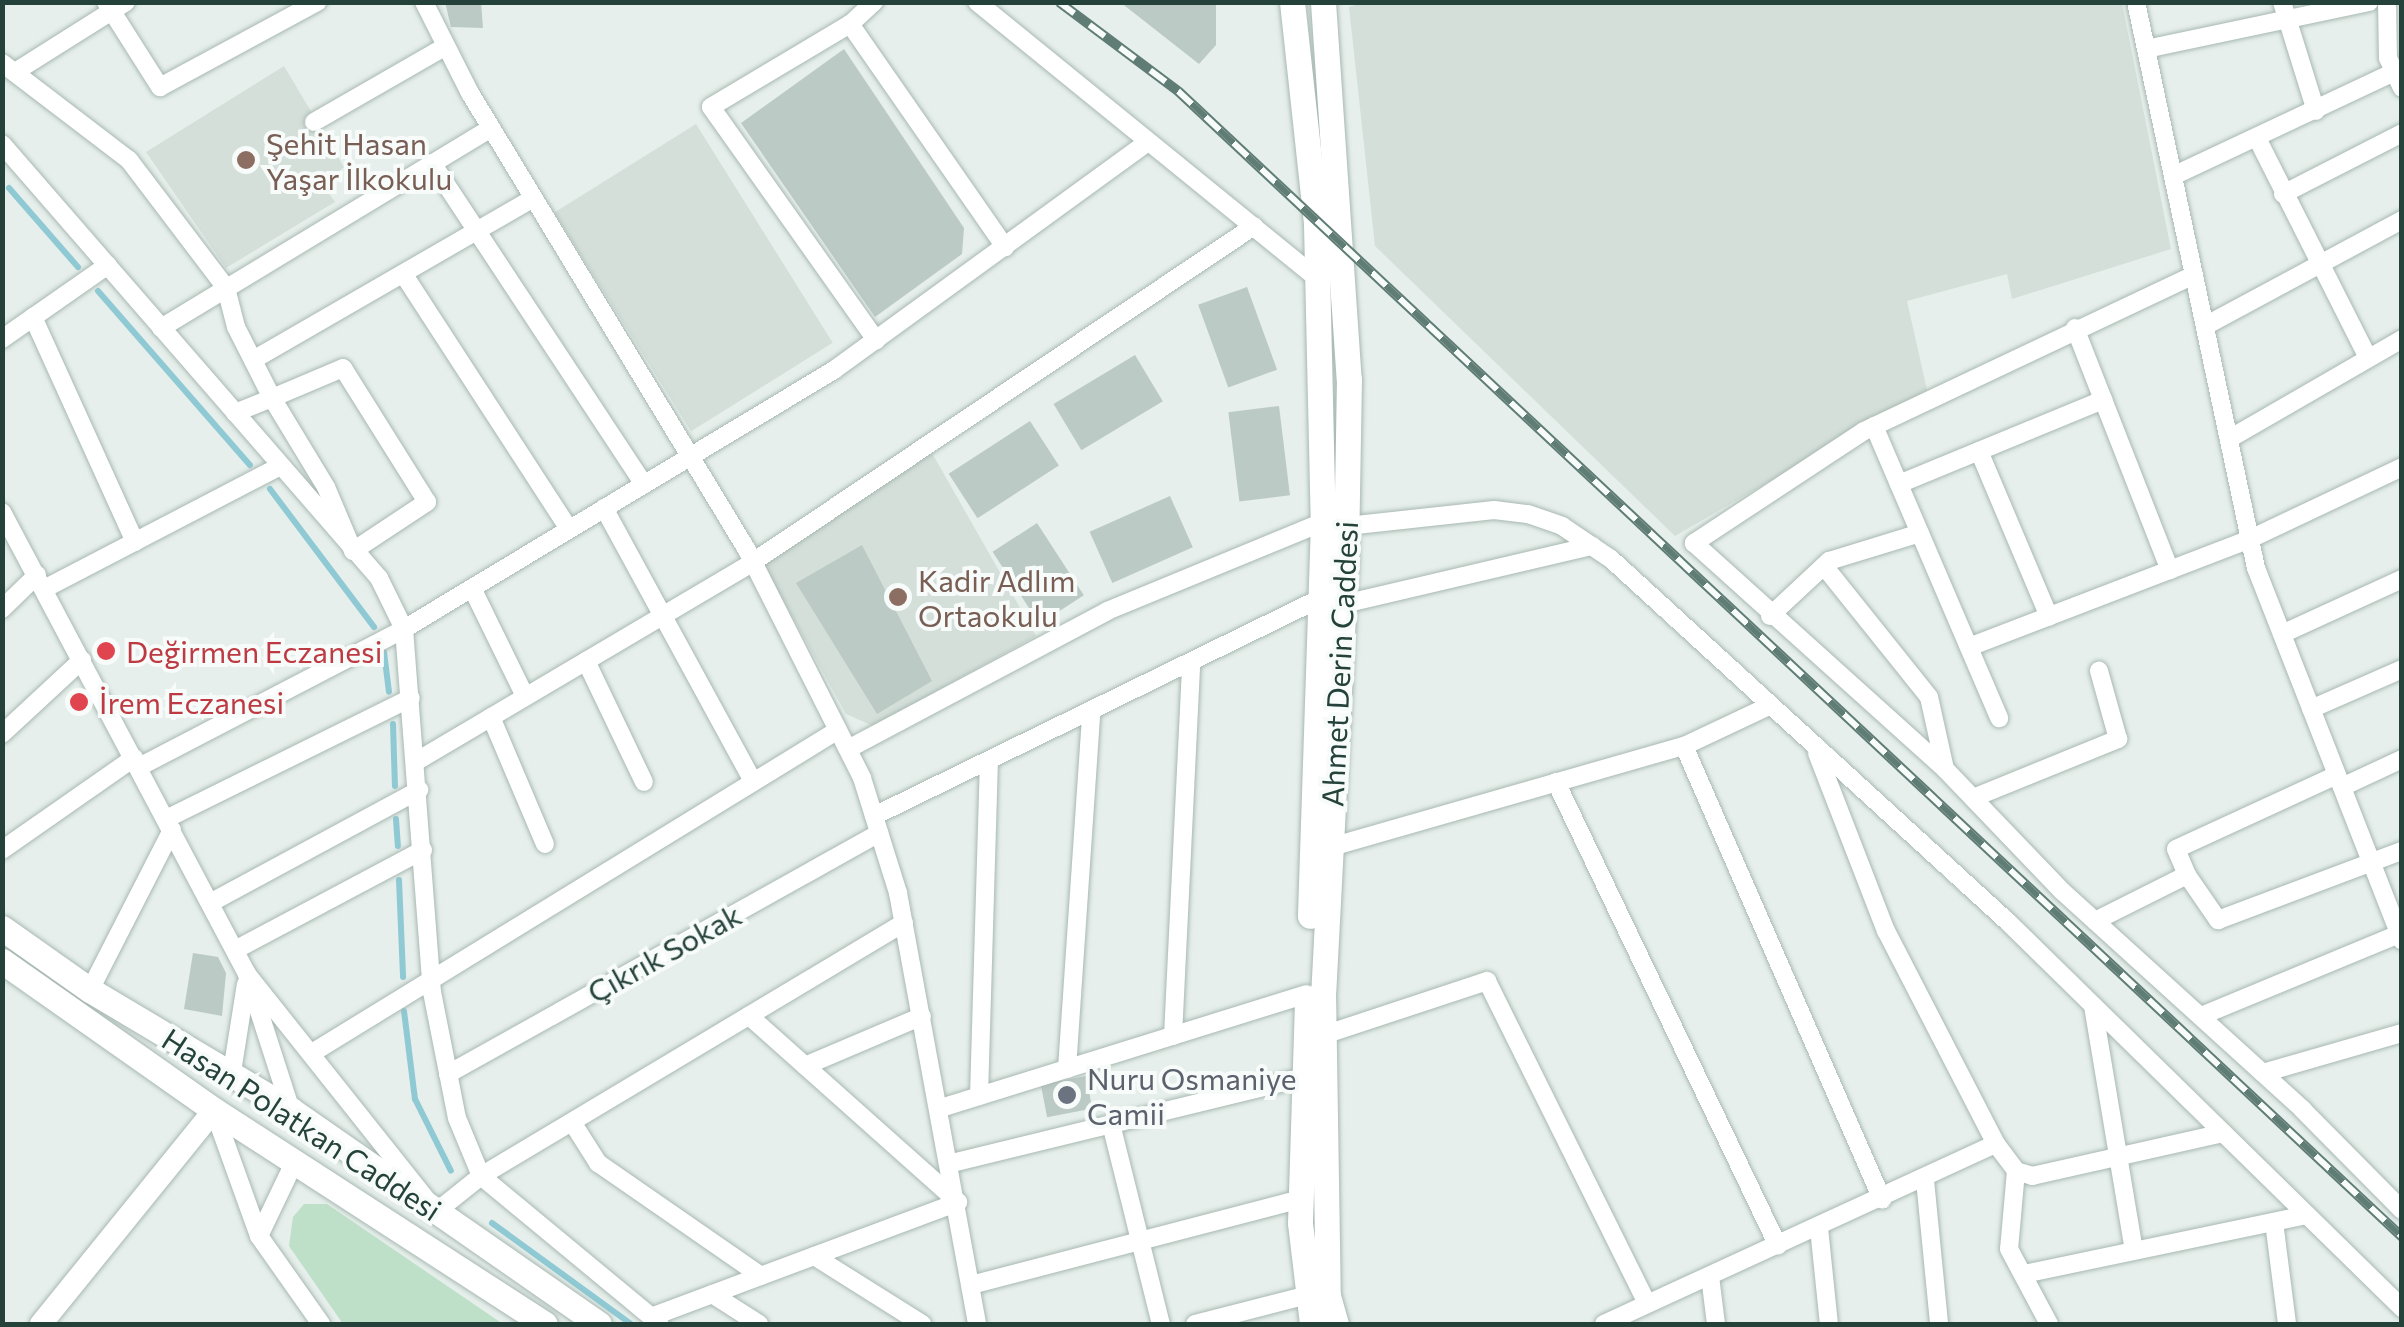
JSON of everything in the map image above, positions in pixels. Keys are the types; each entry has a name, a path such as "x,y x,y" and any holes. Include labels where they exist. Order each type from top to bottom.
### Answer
{"main road":[{"name":"Ahmet Derin Caddesi","path":"1292,2 1335,524"},
{"name":"Ahmet Derin Caddesi","path":"1312,1324 1301,1199 1308,994 1335,524 1348,379 1323,2"},
{"name":"Ahmet Derin Caddesi","path":"1332,601 1324,1035 1328,1296 1336,1324"},
{"name":"Hasan Polatkan Caddesi","path":"2,928 90,990 291,1110 599,1324"},
{"name":"Hasan Polatkan Caddesi","path":"2,961 294,1164 545,1324"},
{"path":"214,1110 232,1072"},
{"path":"291,1110 294,1164"}],"street":[{"path":"317,2 160,87 115,5 8,68 129,160 226,288 253,360 326,487 353,552"},
{"path":"424,2 491,128 692,454 753,562 848,749 877,825 904,923 952,1163 977,1324"},
{"path":"874,2 850,24 712,107 876,340"},
{"path":"977,2 1317,278"},
{"path":"2136,2 2250,539 2282,634 2399,927 2201,1016"},
{"path":"2146,49 2285,11 2369,2"},
{"path":"2173,176 2399,76 2388,2"},
{"path":"2285,11 2316,112"},
{"path":"850,24 1004,246"},
{"path":"314,122 446,46"},
{"path":"161,328 491,128"},
{"path":"2283,194 2402,134"},
{"path":"2256,138 2368,358"},
{"path":"2,850 136,763 404,629 644,484 876,340 1148,142"},
{"path":"2,144 379,578 404,629 432,976 457,1118 481,1176 656,1321 712,1294 958,1202"},
{"path":"2,173 18,162"},
{"path":"432,163 644,484"},
{"path":"253,360 534,198"},
{"path":"2205,326 2402,220"},
{"path":"417,760 753,562 1254,226"},
{"path":"2,339 108,265"},
{"path":"404,275 569,529"},
{"path":"2194,275 1874,426 1694,543 1770,616 1945,769 2095,921 2263,1073 2402,1210"},
{"path":"33,317 134,542"},
{"path":"2075,328 2170,570"},
{"path":"2229,439 2402,338"},
{"path":"234,414 343,368 427,502 353,552"},
{"path":"1899,484 2103,400"},
{"path":"1874,426 1999,718"},
{"path":"1980,451 2049,616"},
{"path":"2,609 41,582 134,542 280,466"},
{"path":"1969,647 2250,539 2402,467"},
{"path":"604,508 659,618 753,782"},
{"path":"848,749 1106,611 1335,524 1494,510 1528,514 1592,546 1769,706 2093,1006 2402,1308"},
{"path":"2,512 247,974 291,1110"},
{"path":"1770,616 1824,566 1920,533"},
{"name":"Çıkrık Sokak","path":"448,1074 989,763 1191,664 1332,601 1592,546"},
{"path":"1824,566 1929,698 1945,769"},
{"path":"2282,634 2402,578"},
{"path":"472,588 526,696"},
{"path":"2,734 82,660"},
{"path":"586,660 644,782"},
{"path":"1173,1036 1191,664"},
{"path":"2311,708 2402,669"},
{"path":"1973,798 2118,740 2098,670"},
{"path":"90,990 169,824 412,698"},
{"path":"1330,847 1684,746 1769,706"},
{"path":"1067,1069 1091,713"},
{"path":"491,717 545,844"},
{"path":"312,1053 838,730"},
{"path":"1684,746 1882,1200"},
{"path":"1815,748 1886,931 1996,1144 2016,1171 2032,1176 2223,1133"},
{"path":"2402,759 2176,849 2187,875 2218,920 2402,851"},
{"path":"980,1096 989,763"},
{"path":"1556,782 1778,1246"},
{"path":"210,903 419,790"},
{"path":"235,950 423,850"},
{"path":"2095,921 2187,875"},
{"path":"247,974 436,1212 481,1176 904,923"},
{"path":"232,1072 247,974"},
{"path":"1324,1035 1487,981 1647,1304"},
{"path":"941,1108 1308,994"},
{"path":"2093,1006 2134,1251"},
{"path":"749,1016 958,1202"},
{"path":"806,1066 922,1016"},
{"path":"2263,1073 2402,1033"},
{"path":"952,1163 1305,1076"},
{"path":"214,1110 259,1236 321,1324"},
{"path":"41,1324 214,1110"},
{"path":"572,1122 598,1163 761,1276"},
{"path":"1111,1124 1161,1324"},
{"path":"1604,1324 1882,1200 1996,1144"},
{"path":"259,1236 294,1164"},
{"path":"2016,1171 2010,1249 2049,1324"},
{"path":"1925,1180 1938,1324"},
{"path":"971,1285 1301,1199"},
{"path":"2024,1274 2306,1215"},
{"path":"2274,1222 2287,1324"},
{"path":"1819,1228 1828,1324"},
{"path":"814,1256 922,1324"},
{"path":"1710,1276 1716,1324"},
{"path":"712,1294 759,1324"},
{"path":"1195,1324 1308,1295"}],"shaded area":[{"path":"1365,2 2122,3 2171,249 2012,299 2007,274 1907,301 1927,390 1675,536 1375,246 1349,7"},
{"name":"Şehit Hasan Yaşar İlkokulu","path":"284,66 344,167 323,185 335,202 226,268 146,152"},
{"path":"696,124 833,343 691,431 554,212"},
{"name":"Kadir Adlım Ortaokulu","path":"932,453 1036,636 873,726 846,714 760,558"}],"green space":[{"path":"304,1204 327,1204 503,1324 343,1324 289,1246 293,1217"}],"building":[{"path":"445,2 481,2 483,28 451,27"},
{"path":"1120,2 1216,2 1216,45 1199,64"},
{"path":"844,49 964,228 962,254 875,317 741,123"},
{"path":"1247,287 1277,370 1228,387 1198,305"},
{"path":"1135,355 1163,401 1081,450 1054,404"},
{"path":"1279,406 1290,495 1239,502 1228,412"},
{"path":"1030,421 1059,465 978,518 949,474"},
{"path":"1170,496 1193,547 1112,583 1090,532"},
{"path":"1037,523 1084,595 1039,624 993,552"},
{"path":"862,545 932,681 877,714 796,583"},
{"path":"193,953 218,957 226,973 222,1016 184,1009"},
{"name":"Nuru Osmaniye Camii","path":"1086,1076 1092,1108 1047,1117 1041,1085"}],"waterway":[{"path":"9,188 78,267"},
{"path":"98,291 250,465"},
{"path":"270,489 374,627"},
{"path":"384,652 389,692"},
{"path":"393,724 395,786"},
{"path":"396,819 398,846"},
{"path":"399,880 403,977"},
{"path":"404,1011 415,1099 451,1171"},
{"path":"492,1223 631,1324"}],"railway":[{"path":"1059,2 1178,91 2402,1237"}],"place":[{"name":"Şehit Hasan Yaşar İlkokulu","path":"246,160"},
{"name":"Kadir Adlım Ortaokulu","path":"898,597"},
{"name":"Değirmen Eczanesi","path":"106,651"},
{"name":"İrem Eczanesi","path":"79,702"},
{"name":"Nuru Osmaniye Camii","path":"1067,1095"}]}
